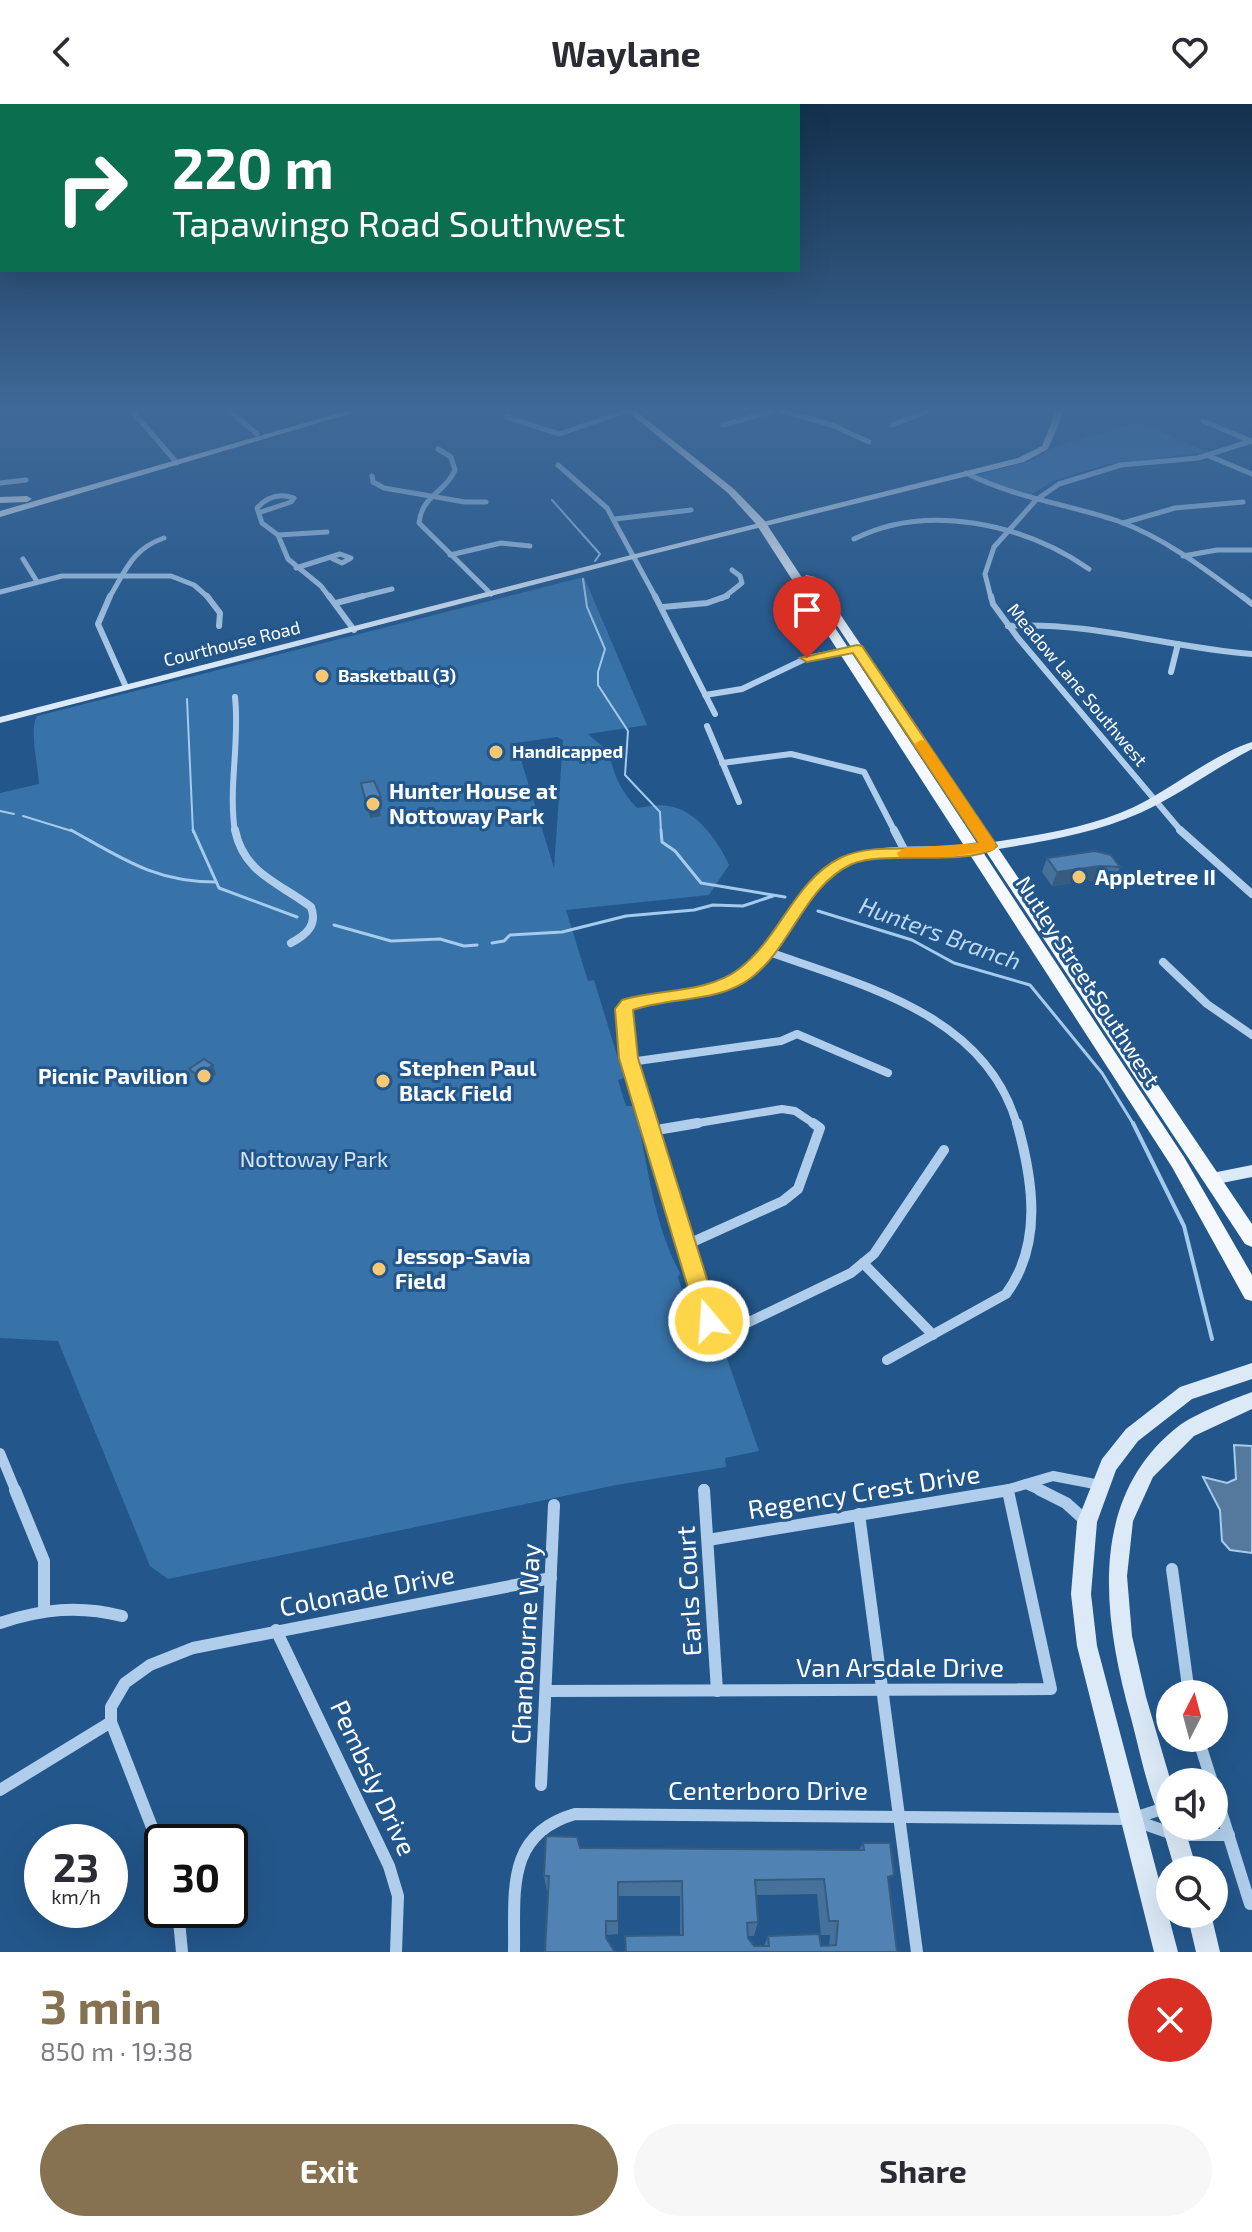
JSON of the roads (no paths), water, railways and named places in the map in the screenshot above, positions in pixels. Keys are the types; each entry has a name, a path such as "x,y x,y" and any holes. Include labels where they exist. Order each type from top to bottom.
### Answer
{"main road":[{"path":"1,511 36,497"},
{"path":"1,511 48,497"},
{"name":"Nutley Street Southwest","path":"738,497 766,521"},
{"name":"Nutley Street Southwest","path":"749,497 981,848 1190,1182 1252,1293"},
{"path":"0,500 29,499"},
{"name":"Nutley Street Southwest","path":"981,848 1252,1239"}],"street":[{"path":"275,497 258,505 262,523 278,535 283,552 296,568 317,582 354,630"},
{"path":"261,512 291,502 294,498 291,497"},
{"path":"431,497 421,507 419,523 491,594"},
{"path":"443,497 486,502"},
{"path":"595,497 615,519 637,556 715,714"},
{"name":"Courthouse Road","path":"0,720 865,497"},
{"path":"1025,497 1123,523 1183,556 1252,604"},
{"name":"Meadow Lane Southwest","path":"1040,497 989,556 985,574 993,604 1155,801 1203,854 1252,894"},
{"path":"1123,523 1175,508 1243,502"},
{"path":"615,519 691,510"},
{"path":"854,539 872,530 921,521 961,522 1008,532 1061,549 1089,569"},
{"path":"278,535 327,532"},
{"path":"126,687 98,624 101,612 140,547 164,538"},
{"path":"450,555 501,543 530,546"},
{"path":"1183,556 1217,550 1252,550"},
{"path":"23,559 36,580"},
{"path":"296,568 333,559"},
{"path":"663,607 714,601 730,595 742,583 740,576 732,570"},
{"path":"0,592 36,580 62,576 171,576 196,584 220,613 219,626"},
{"path":"336,603 392,589"},
{"path":"1008,626 1047,623 1080,625 1178,644 1252,654"},
{"path":"1171,672 1178,644"},
{"path":"705,695 742,689 807,658 850,649"},
{"path":"235,697 238,740 233,834 243,855 259,874 311,907 315,918 312,927 291,943"},
{"path":"707,726 739,802"},
{"path":"944,1150 874,1254 851,1273 726,1333 709,1321 630,1062 624,1016 628,1004 730,982 752,969 769,952 808,893 828,871 860,857 981,848 1109,821 1155,801 1214,764 1252,745"},
{"path":"722,763 791,754 864,772 906,853"},
{"path":"769,952 912,1006 977,1054 999,1079 1017,1125 1033,1202 1020,1278 1006,1294 887,1360"},
{"path":"1163,962 1207,1004 1252,1035"},
{"path":"630,1062 781,1041 797,1034 888,1073"},
{"path":"651,1131 782,1109 795,1111 820,1128 798,1189 783,1201 686,1245"},
{"path":"1190,1182 1252,1171"},
{"path":"863,1263 933,1335"},
{"path":"1166,1952 1083,1621 1082,1570 1087,1522 1109,1465 1132,1435 1186,1393 1252,1371"},
{"path":"1157,1768 1119,1627 1115,1584 1121,1535 1139,1482 1158,1454 1206,1417 1252,1400"},
{"path":"0,1453 44,1561 44,1609"},
{"name":"Regency Crest Drive","path":"708,1540 1008,1491 1053,1474 1100,1485"},
{"path":"1026,1484 1066,1503 1087,1522"},
{"name":"Earls Court","path":"704,1489 717,1691"},
{"name":"Van Arsdale Drive","path":"546,1691 1051,1689 1008,1491"},
{"name":"Chanbourne Way","path":"541,1785 554,1505"},
{"path":"859,1514 885,1691 917,1952"},
{"path":"1172,1569 1187,1680"},
{"name":"Colonade Drive","path":"111,1722 109,1711 118,1688 170,1656 193,1648 551,1578"},
{"path":"0,1623 44,1609 83,1607 122,1616"},
{"name":"Pembsly Drive","path":"276,1630 389,1866 398,1896 396,1952"},
{"path":"0,1790 111,1722 151,1824"},
{"name":"Centerboro Drive","path":"514,1952 517,1884 524,1848 543,1823 556,1816 1131,1819"},
{"path":"1131,1819 1156,1818"},
{"path":"1131,1819 1156,1818"},
{"path":"1229,1835 1250,1904"},
{"path":"180,1928 182,1952"},
{"path":"1202,1928 1208,1952"}],"waterway":[{"name":"Hunters Branch","path":"552,500 600,554 595,561"},
{"name":"Hunters Branch","path":"583,579 587,607 605,649 598,672 598,685 628,731 625,775 660,812 661,832"},
{"path":"187,699 193,832"},
{"path":"0,811 14,814"},
{"path":"23,816 74,832"},
{"path":"193,830 219,888 297,917"},
{"name":"Hunters Branch","path":"661,830 662,842 675,851 701,883 785,897"},
{"path":"74,832 140,867 175,878 216,882"},
{"path":"492,943 504,941 510,935 562,932 626,916 694,910 713,905 743,906 773,896"},
{"name":"Hunters Branch","path":"818,911 912,940 954,963 1030,985 1102,1073 1134,1125"},
{"path":"334,925 391,941 440,939 464,946 477,945"},
{"name":"Hunters Branch","path":"1134,1125 1184,1226 1212,1339"}],"place":[{"name":"Basketball (3)","path":"322,676"},
{"name":"Handicapped","path":"496,752"},
{"name":"Hunter House at Nottoway Park","path":"373,804"},
{"name":"Appletree II","path":"1079,877"},
{"name":"Picnic Pavilion","path":"204,1076"},
{"name":"Stephen Paul Black Field","path":"383,1081"},
{"name":"Jessop-Savia Field","path":"379,1269"}],"park label":[{"name":"Nottoway Park","path":"314,1159"}]}
